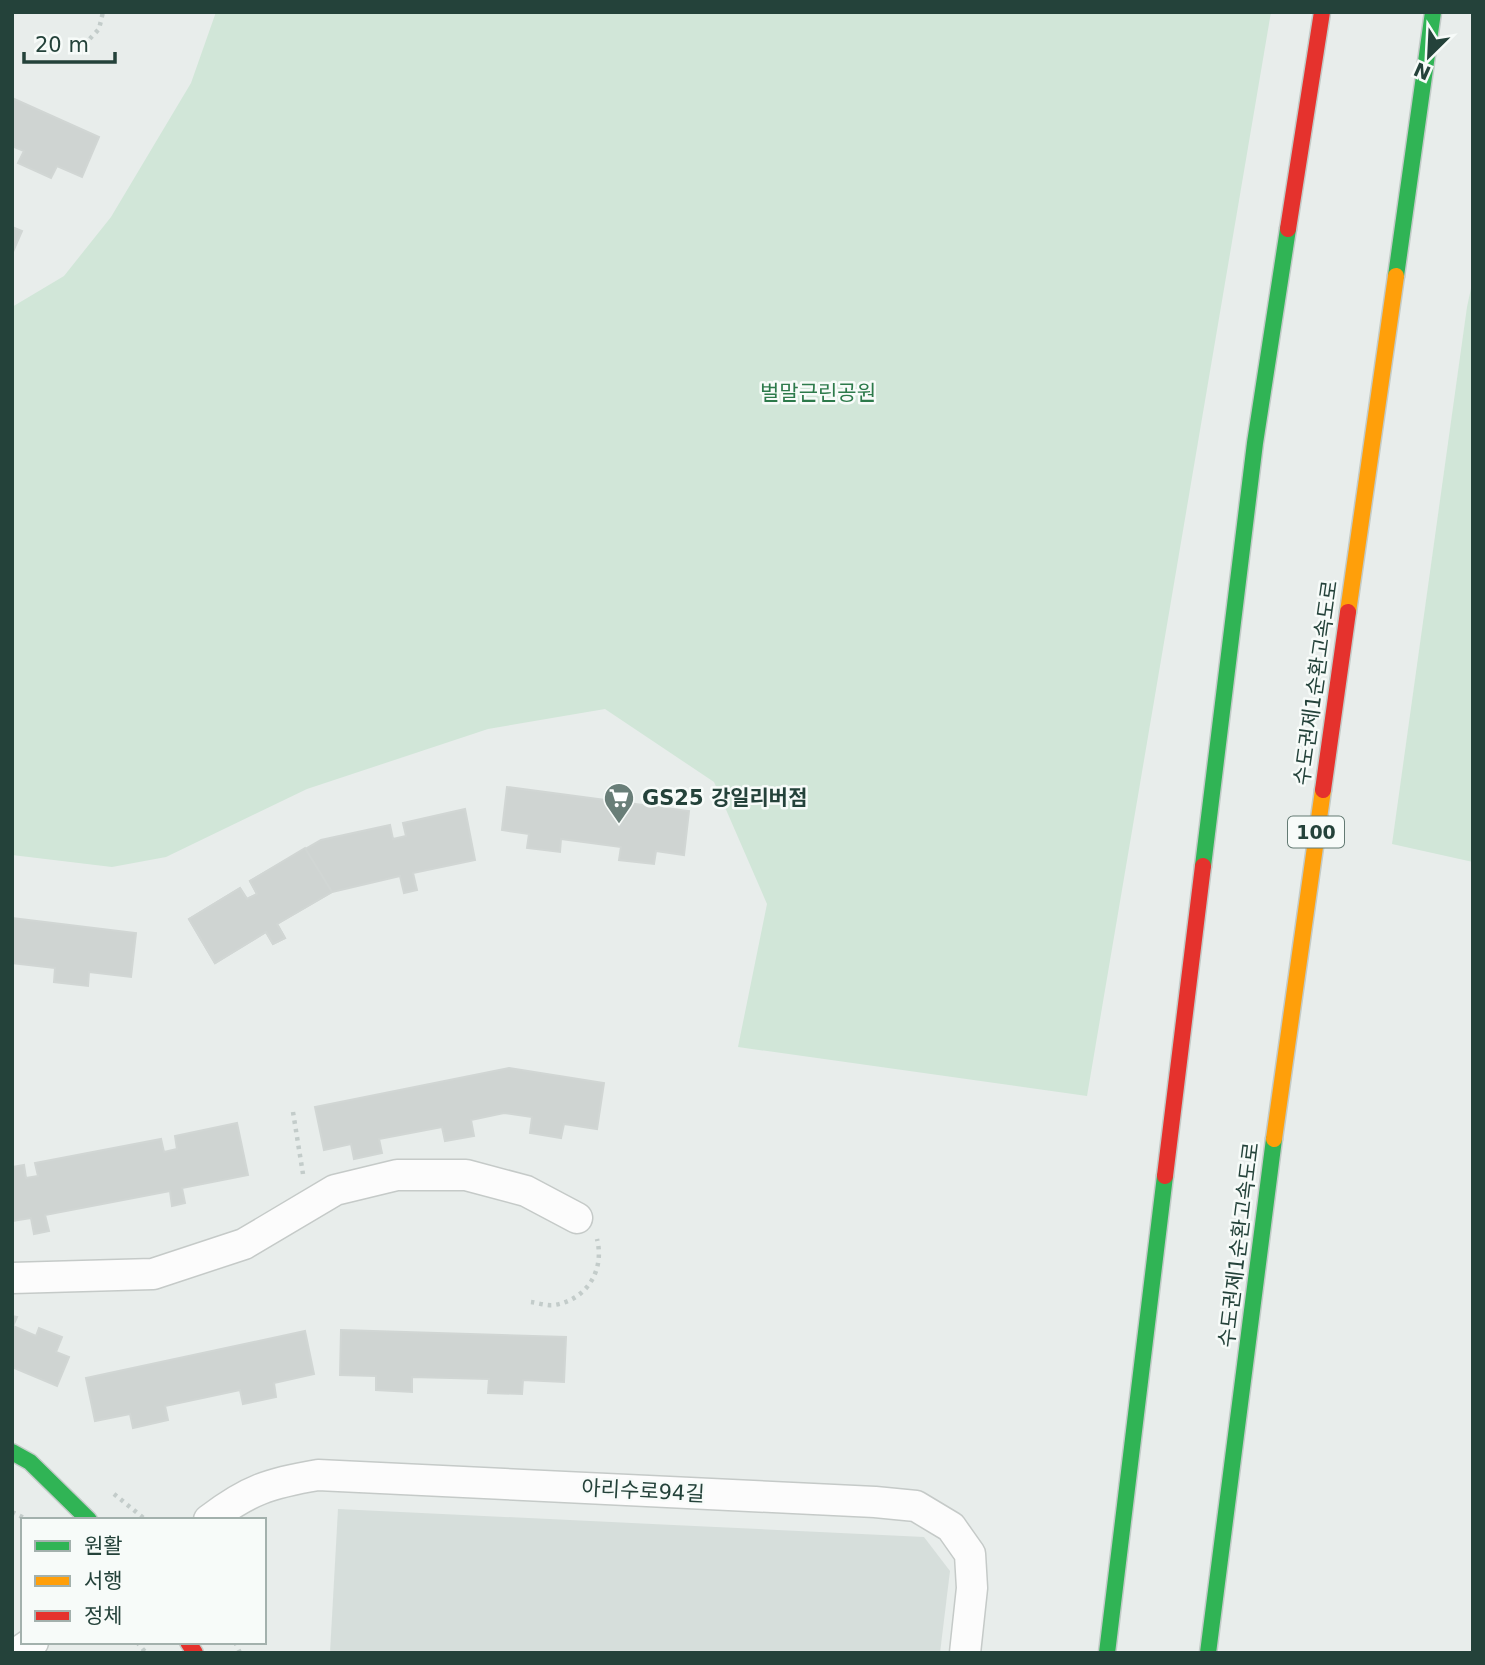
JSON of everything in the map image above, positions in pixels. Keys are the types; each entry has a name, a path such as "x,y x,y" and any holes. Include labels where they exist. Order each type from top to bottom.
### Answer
{"main road":[{"path":"1107,1653 1255,443 1322,12"},
{"name":"수도권제1순환고속도로","path":"1208,1653 1273,1143 1433,12"},
{"path":"12,1452 30,1462 87,1518"}],"street":[{"path":"12,1278 60,1279 153,1274 244,1244 335,1191 397,1175 466,1175 526,1191 577,1218"},
{"name":"아리수로94길","path":"212,1518 233,1501 274,1482 318,1475 916,1506 951,1527 970,1554 972,1588 965,1653"}],"path":[{"path":"84,45 99,29 103,12"},
{"path":"293,1112 303,1174"},
{"path":"531,1302 551,1306 572,1300 592,1283 600,1260 598,1240 577,1218"}],"shaded area":[{"path":"338,1509 924,1537 950,1571 940,1653 330,1653"}],"green space":[{"name":"벌말근린공원","path":"216,12 1271,12 1087,1096 738,1047 767,904 714,782 605,709 488,729 307,789 166,857 112,867 12,855 12,307 64,276 111,217 191,83"},
{"path":"1473,279 1473,862 1392,844"}],"building":[{"path":"12,98 99,137 82,177 57,166 51,178 18,163 24,151 12,146"},
{"path":"12,227 22,231 12,254"},
{"path":"507,787 689,811 684,855 656,851 654,864 619,860 621,847 561,839 560,852 527,848 529,834 502,830"},
{"path":"465,809 475,860 413,873 417,890 404,893 400,876 332,892 277,924 285,938 273,944 266,932 215,963 189,919 240,888 247,899 257,894 250,881 321,840 390,825 393,839 406,836 403,823"},
{"path":"305,848 332,892 277,924 285,938 273,944 266,932 215,963 189,919 240,888 247,899 257,894 250,881"},
{"path":"12,918 136,933 131,977 89,972 88,986 54,982 55,968 12,963"},
{"path":"509,1068 604,1083 597,1129 564,1124 561,1138 530,1133 532,1117 504,1113 471,1120 474,1136 445,1141 442,1127 379,1139 382,1153 354,1159 351,1144 324,1150 315,1107"},
{"path":"237,1123 248,1175 182,1188 185,1203 172,1206 170,1191 45,1215 49,1231 34,1234 31,1218 12,1221 12,1167 24,1165 26,1178 38,1176 35,1163 161,1139 164,1152 177,1149 175,1136"},
{"path":"12,1316 17,1317 13,1326 36,1336 39,1328 62,1337 56,1352 69,1357 57,1386 12,1367"},
{"path":"341,1330 566,1337 564,1382 523,1380 522,1394 488,1393 489,1379 412,1377 412,1392 376,1390 376,1376 340,1375"},
{"path":"305,1331 314,1374 274,1383 276,1397 243,1404 240,1390 165,1406 168,1420 133,1428 130,1414 95,1421 86,1378"}],"traffic: fast":[{"path":"1396,276 1433,12"},
{"path":"1203,866 1255,443 1288,229"},
{"path":"1208,1653 1274,1139"},
{"path":"1107,1653 1165,1176"},
{"path":"12,1452 30,1462 87,1518"}],"traffic: slow":[{"path":"1348,612 1396,276"},
{"path":"1274,1139 1323,790"}],"traffic: jam":[{"path":"1288,229 1322,12"},
{"path":"1323,790 1348,612"},
{"path":"1165,1176 1203,866"},
{"path":"189,1644 195,1653"}],"place":[{"name":"GS25 강일리버점","path":"619,825"}]}
